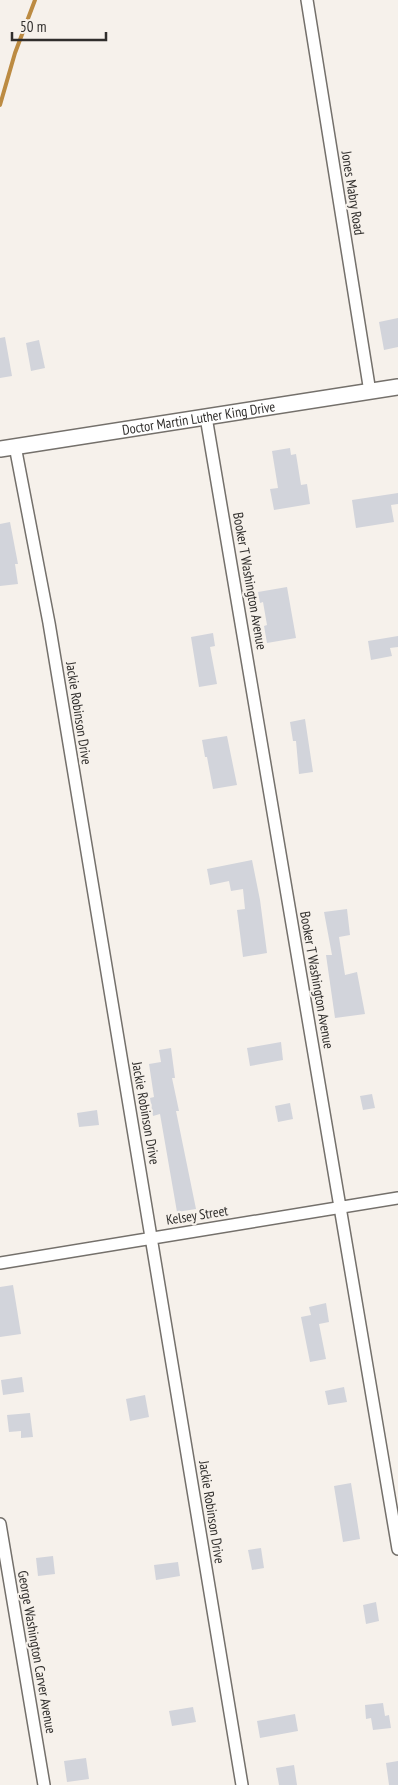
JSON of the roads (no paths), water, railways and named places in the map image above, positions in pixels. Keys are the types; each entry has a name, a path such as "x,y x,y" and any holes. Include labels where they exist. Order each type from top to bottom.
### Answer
{"main road":[{"name":"Doctor Martin Luther King Drive","path":"0,449 398,387"}],"street":[{"name":"Jones Mabry Road","path":"307,0 370,392"},
{"name":"Booker T Washington Avenue","path":"206,417 398,1549"},
{"name":"Jackie Robinson Drive","path":"15,446 49,623 242,1785"},
{"name":"Kelsey Street","path":"0,1262 398,1198"},
{"name":"George Washington Carver Avenue","path":"0,1524 44,1785"}],"waterway":[{"path":"0,105 15,53 35,0"}]}
